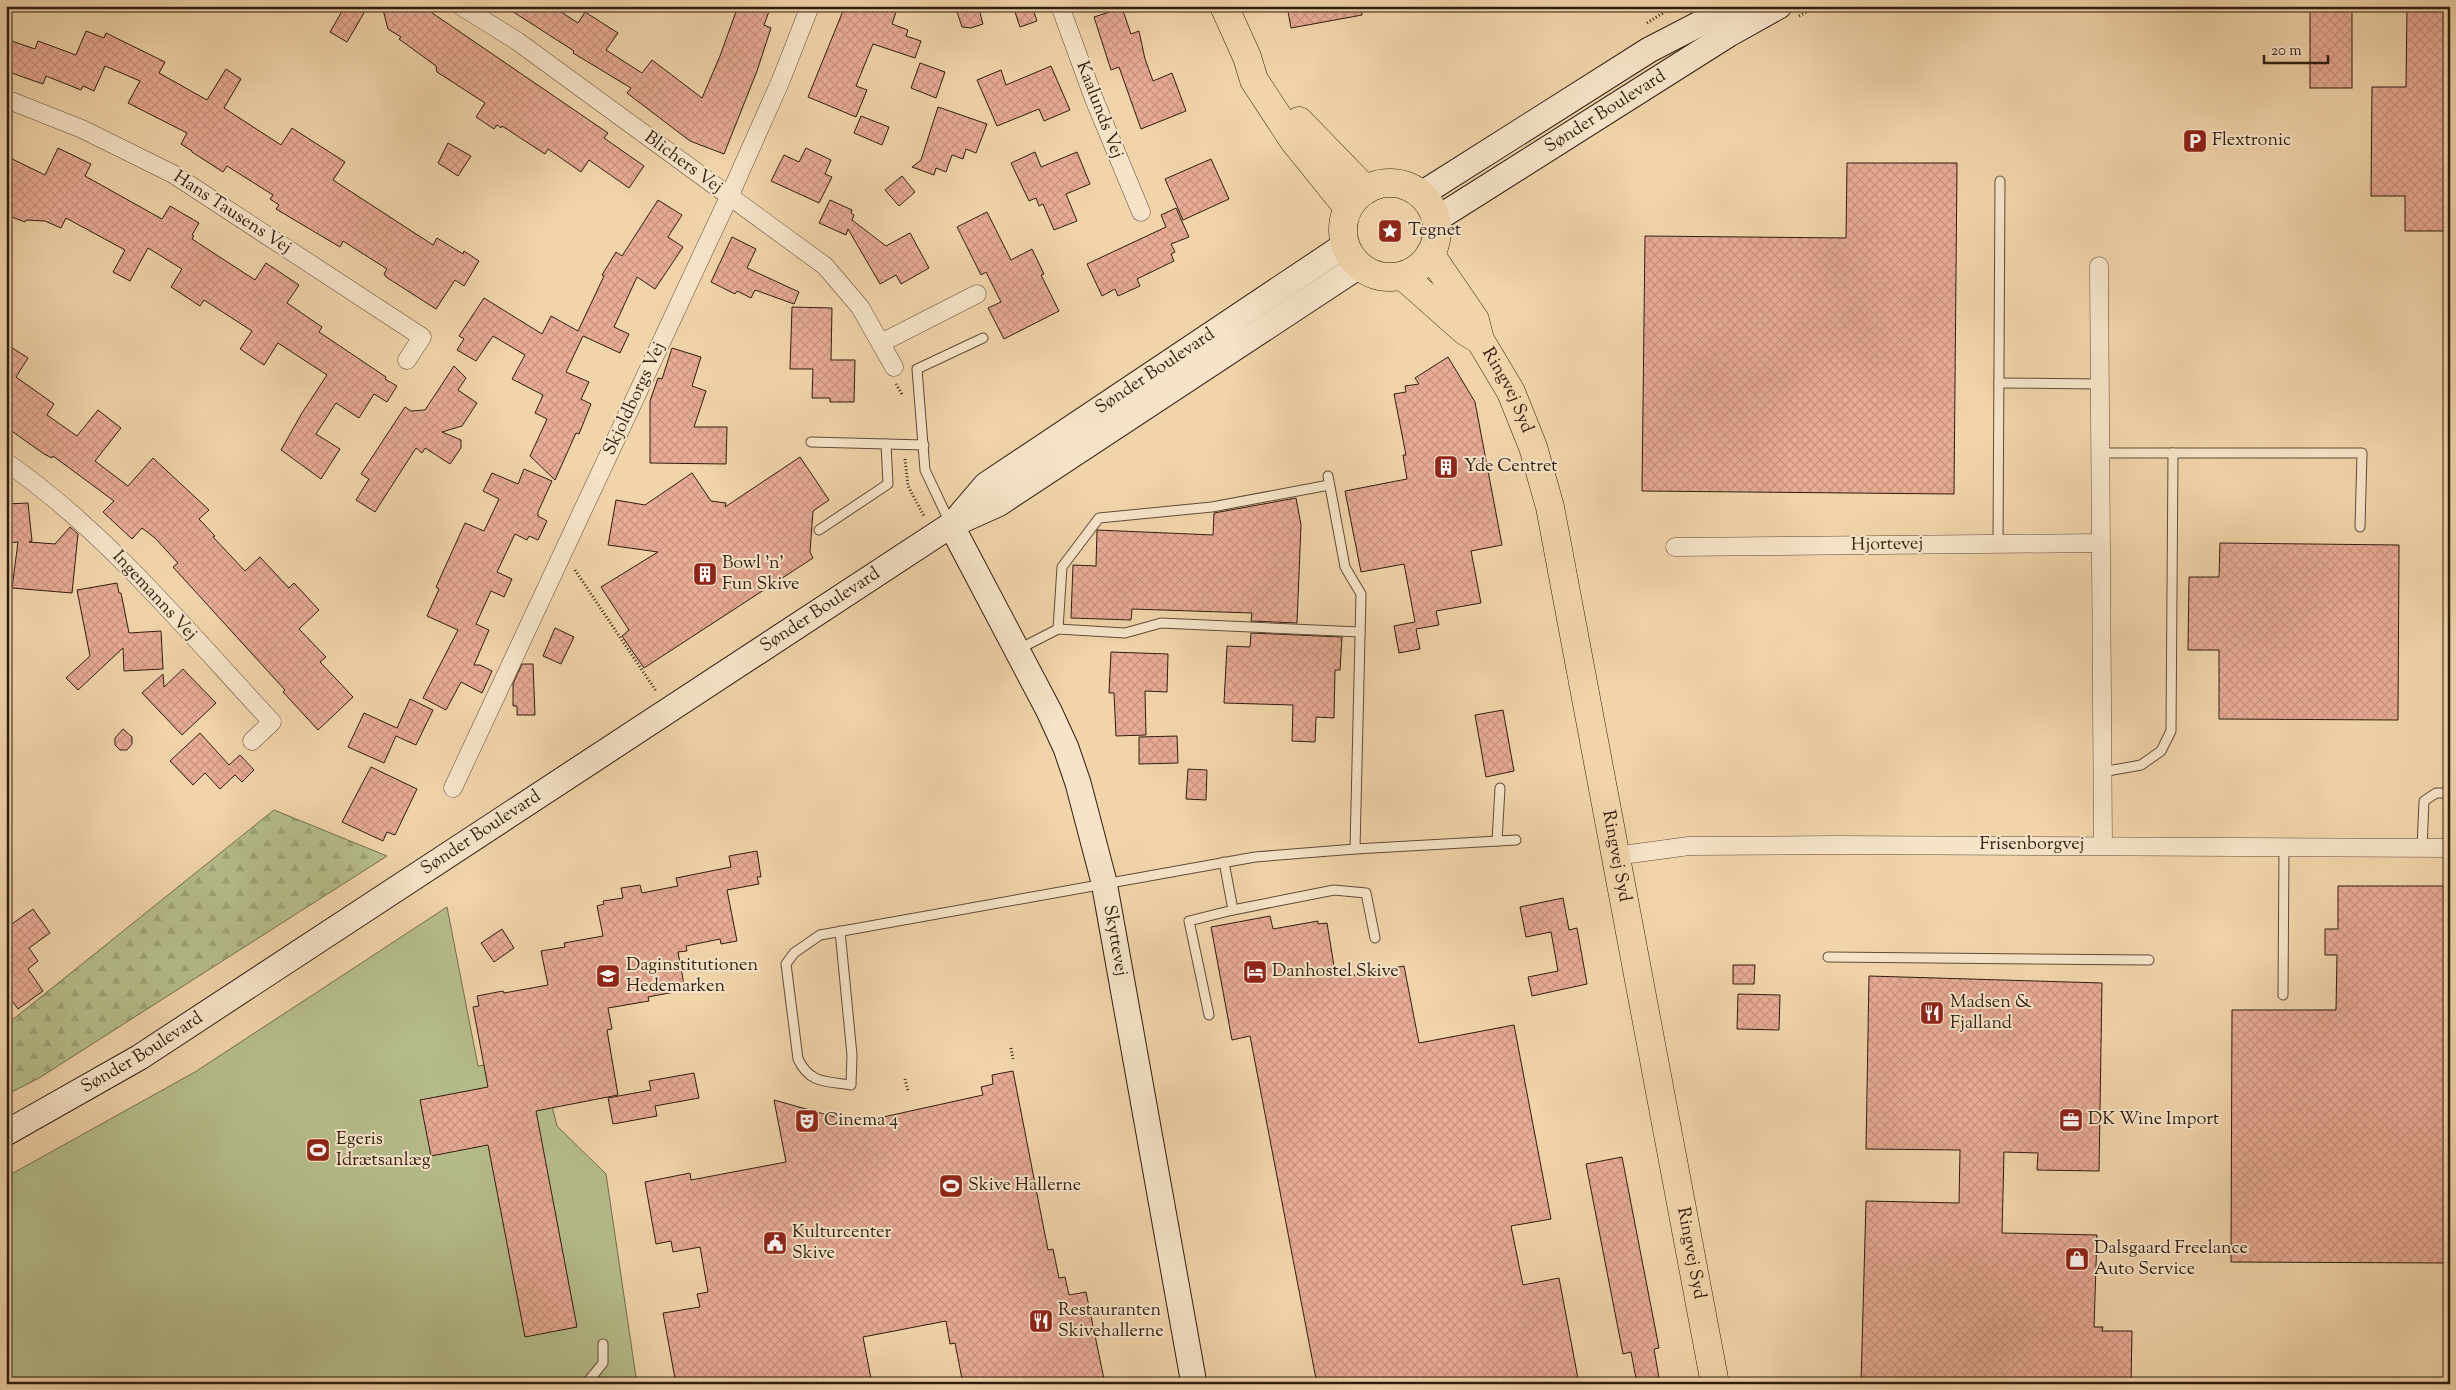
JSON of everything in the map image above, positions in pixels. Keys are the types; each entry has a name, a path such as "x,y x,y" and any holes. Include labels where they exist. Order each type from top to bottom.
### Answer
{"main road":[{"path":"1224,6 1247,57 1306,130 1357,199"},
{"path":"1384,184 1403,185 1420,195 1427,202 1435,220 1435,243 1430,254 1414,271 1403,276 1379,276 1352,255 1342,232 1357,199 1384,184"},
{"name":"Ringvej Syd","path":"1430,254 1475,320 1480,340 1511,392 1534,446 1550,507 1715,1384"},
{"name":"Ringvej Syd","path":"1403,276 1466,331 1480,340"}],"street":[{"name":"Blichers Vej","path":"461,6 518,41 825,266 860,307 894,367"},
{"name":"Skjoldborgs Vej","path":"453,788 729,197 781,80 810,6"},
{"name":"Kaalunds Vej","path":"1060,6 1094,99 1140,212"},
{"name":"Sønder Boulevard","path":"1420,195 1649,50 1734,6"},
{"name":"Sønder Boulevard","path":"1435,220 1729,34 1779,6"},
{"name":"Hans Tausens Vej","path":"6,99 82,129 173,174 422,337 408,360"},
{"name":"Sønder Boulevard","path":"6,1133 140,1057 951,525 998,504 1352,255"},
{"path":"2100,266 2103,845"},
{"path":"881,344 978,294"},
{"name":"Ingemanns Vej","path":"6,462 31,480 104,542 272,722 252,741"},
{"name":"Skyttevej","path":"951,525 1066,748 1078,783 1104,882 1194,1384"},
{"name":"Hjortevej","path":"1675,547 2100,543"},
{"name":"Frisenborgvej","path":"1615,856 1690,846 2103,845 2450,848"}],"lane":[{"path":"1998,544 2000,181"},
{"path":"951,525 925,470 917,369 983,338"},
{"path":"1999,383 2100,384"},
{"path":"810,442 924,445"},
{"path":"820,530 888,484 886,444"},
{"path":"2100,453 2362,453 2360,527"},
{"path":"2102,772 2141,765 2161,751 2171,730 2173,453"},
{"path":"1058,629 1062,567 1099,518 1212,507 1328,480 1345,567 1361,594 1355,849"},
{"path":"1017,651 1058,629 1125,633 1161,623 1360,632"},
{"path":"1498,841 1500,788"},
{"path":"2422,848 2424,801 2436,793 2450,792"},
{"path":"840,931 852,1055 850,1085 816,1080 804,1072 798,1059 786,964 794,953 820,935 840,931 1104,882 1255,857 1516,840"},
{"path":"2283,996 2284,846"},
{"path":"1224,862 1233,910"},
{"path":"1209,1015 1189,921 1233,910 1334,890 1366,893 1375,938"},
{"path":"1828,957 2149,960"},
{"path":"586,1384 603,1363 603,1344"}],"path":[{"path":"563,552 669,710"},
{"path":"1011,1048 1013,1058"},
{"path":"905,1079 908,1091"}],"green space":[{"path":"274,810 387,856 39,1078 6,1095 6,1025"},
{"name":"Egeris Idrætsanlæg","path":"447,907 478,1066 512,1061 545,1077 557,1126 606,1174 637,1384 6,1384 6,1177 195,1072"}],"building":[{"path":"345,6 368,6 347,42 330,32"},
{"path":"382,6 422,6 608,133 604,138 644,166 629,188 589,160 581,172 548,149 545,154 502,126 501,128 497,125 494,129 476,117 485,103 437,72 436,66 399,39 401,37 388,29"},
{"path":"504,6 552,6 578,23 585,12 618,33 606,50 642,73 652,60 702,98 738,6 771,6 764,25 771,28 757,71 724,154 690,141 627,93 631,88 573,53 574,51"},
{"path":"845,6 898,6 892,24 908,30 906,36 921,41 915,58 873,44 856,86 867,90 856,117 808,97"},
{"path":"955,6 978,6 983,24 971,28 962,27"},
{"path":"1013,6 1032,6 1037,21 1020,27"},
{"path":"1287,6 1361,6 1362,15 1291,28"},
{"path":"2310,6 2352,6 2352,88 2310,88"},
{"path":"2407,6 2450,6 2450,231 2405,231 2405,196 2371,196 2372,87 2406,87"},
{"path":"1122,8 1131,34 1139,31 1145,59 1153,81 1172,73 1186,111 1141,129 1119,67 1111,70 1094,17"},
{"path":"86,31 104,38 106,33 165,62 159,73 207,100 226,69 241,79 224,108 281,145 292,128 345,162 333,180 433,245 437,238 463,254 464,251 479,261 464,286 455,280 436,309 386,277 384,274 387,269 343,241 340,247 276,209 279,205 270,199 273,195 227,166 223,172 181,144 187,133 128,103 140,81 105,66 94,91 83,86 81,90 46,76 43,84 6,71 6,39 35,49 38,41 76,55"},
{"path":"920,63 945,72 936,98 911,88"},
{"path":"1051,66 1070,110 1044,121 1039,109 997,126 977,80 1001,70 1006,85"},
{"path":"938,107 987,124 976,153 966,149 963,159 952,155 946,172 936,168 934,175 912,167 921,160"},
{"path":"861,116 889,127 882,145 854,133"},
{"path":"448,143 471,156 458,176 438,163"},
{"path":"58,148 91,164 85,176 162,219 170,206 199,223 192,235 194,236 192,239 255,280 266,263 299,285 287,303 322,327 319,332 397,386 387,402 374,394 359,418 336,403 316,434 340,449 321,479 281,450 327,375 278,343 264,365 240,349 252,331 204,300 200,306 171,287 182,269 148,248 130,281 113,272 125,250 66,218 61,228 45,221 26,220 25,222 6,215 6,156 45,175"},
{"path":"806,148 831,160 825,174 832,177 819,203 771,181 784,155 799,162"},
{"path":"1035,152 1041,167 1077,152 1090,184 1066,194 1077,221 1054,230 1043,204 1039,206 1036,198 1029,201 1011,163"},
{"path":"1211,159 1229,199 1183,220 1165,179"},
{"path":"1847,163 1957,163 1954,494 1642,491 1645,236 1846,238"},
{"path":"902,176 915,192 899,206 885,190"},
{"path":"658,200 682,215 668,237 683,247 655,289 637,277 614,327 629,334 620,353 583,336 566,372 589,382 581,399 591,404 579,434 576,433 555,480 530,456 547,419 535,413 543,395 512,379 525,355 493,336 476,361 457,350 464,339 459,336 484,298 542,334 551,316 578,331 604,276 602,275 616,252 622,256"},
{"path":"830,200 852,210 851,213 854,215 852,220 886,246 910,233 929,268 901,284 896,275 880,284 848,229 846,235 819,223"},
{"path":"1176,208 1189,237 1171,244 1175,252 1171,254 1174,261 1137,279 1140,286 1118,296 1115,289 1102,296 1087,264 1166,227 1161,215"},
{"path":"987,212 1011,260 1032,249 1044,274 1041,275 1059,311 1004,339 988,308 1001,302 986,272 981,275 957,227"},
{"path":"732,237 756,249 747,268 799,292 794,304 755,290 751,298 737,291 735,294 711,282"},
{"path":"792,307 832,308 831,360 855,360 854,402 830,402 830,398 812,398 813,369 790,369"},
{"path":"6,344 28,358 16,377 54,404 47,415 77,436 98,410 121,428 95,461 128,486 153,458 209,510 199,519 245,571 260,557 289,588 294,583 319,610 299,629 326,657 320,662 353,697 318,730 283,692 285,690 173,567 178,563 155,538 142,528 132,539 103,512 114,501 53,456 52,458 44,454 6,427"},
{"path":"672,348 701,357 692,386 706,391 694,427 727,427 726,464 650,463 650,401 658,378 662,379"},
{"name":"Yde Centret","path":"1448,357 1475,402 1502,545 1471,551 1481,603 1436,611 1439,625 1416,629 1420,649 1399,653 1394,626 1415,622 1404,564 1361,572 1345,491 1407,479 1403,455 1406,455 1394,394 1406,392 1405,386 1419,384 1415,378"},
{"path":"454,366 466,378 458,390 477,403 462,426 442,432 461,440 461,448 450,464 425,448 422,453 416,448 375,512 356,500 369,479 361,474 405,407 411,411 425,410"},
{"name":"Bowl 'n' Fun Skive","path":"800,457 829,500 813,511 810,552 813,558 644,668 622,636 629,630 601,587 658,552 608,545 616,500 645,505 692,473 711,501 726,503 725,507"},
{"path":"524,469 552,481 538,512 538,516 547,521 538,540 529,536 527,540 515,534 497,572 512,579 504,597 491,591 476,624 489,630 474,665 480,665 492,671 482,693 461,682 446,710 423,698 458,630 427,616 439,589 436,587 465,523 484,531 499,499 483,491 492,473 518,484"},
{"path":"1296,498 1301,525 1297,623 1251,621 1252,613 1132,609 1131,620 1071,618 1073,565 1096,566 1097,530 1213,535 1214,513"},
{"path":"28,503 32,541 29,542 55,544 70,527 78,534 72,593 12,588 18,542 6,543 6,504"},
{"path":"2220,543 2399,545 2398,720 2219,719 2219,650 2188,650 2189,577 2219,577"},
{"path":"117,583 119,593 121,593 129,633 161,631 163,669 124,671 123,648 78,690 66,678 90,656 77,590"},
{"path":"555,628 574,637 561,664 543,656"},
{"path":"1251,633 1342,637 1340,670 1335,670 1334,718 1316,717 1315,742 1292,741 1293,705 1224,703 1227,646 1250,647"},
{"path":"1111,652 1168,654 1167,692 1145,691 1146,735 1116,736 1114,693 1109,693"},
{"path":"522,664 533,664 535,715 517,715 517,706 513,706 513,684"},
{"path":"183,669 216,703 182,735 142,693 163,674 164,687"},
{"path":"410,699 433,710 416,745 396,736 384,763 348,747 364,713 397,728"},
{"path":"1503,710 1514,771 1486,777 1475,715"},
{"path":"123,729 132,737 132,744 127,750 120,750 115,745 115,738"},
{"path":"200,733 229,765 240,755 254,770 242,782 235,775 220,789 205,773 193,785 170,761"},
{"path":"1177,736 1178,763 1139,764 1139,737"},
{"path":"371,767 417,789 395,835 387,832 383,841 342,822"},
{"path":"1188,769 1207,770 1206,800 1186,799"},
{"path":"757,851 761,877 757,877 759,884 727,890 737,941 721,944 720,939 686,946 687,951 678,952 685,990 648,997 649,1001 608,1008 612,1029 607,1030 618,1095 536,1111 577,1327 525,1337 488,1145 431,1156 420,1100 488,1087 473,1007 479,1006 477,996 548,985 541,951 565,947 564,943 603,936 597,906 604,904 603,901 623,898 621,888 640,885 642,893 678,886 676,878 731,867 729,856"},
{"path":"2338,886 2450,886 2450,1263 2231,1262 2232,1010 2336,1010 2337,955 2325,955 2325,929 2338,929"},
{"path":"1563,898 1569,930 1577,928 1587,984 1532,996 1528,977 1558,971 1551,932 1526,937 1520,907"},
{"path":"33,909 50,933 29,948 38,961 28,969 43,991 18,1009 6,992 6,928"},
{"path":"1270,916 1273,929 1318,921 1318,924 1327,923 1334,966 1349,976 1404,966 1419,1043 1514,1025 1551,1219 1511,1226 1523,1285 1559,1278 1579,1384 1317,1384 1250,1036 1232,1040 1211,927"},
{"path":"502,929 514,948 494,962 481,943"},
{"path":"1733,965 1755,965 1754,984 1733,984"},
{"path":"1869,976 2102,983 2099,1171 2037,1170 2038,1153 2004,1152 2002,1233 2097,1235 2094,1327 2103,1327 2102,1331 2132,1331 2131,1384 1861,1384 1866,1201 1959,1203 1960,1150 1866,1149"},
{"path":"1738,994 1780,995 1779,1030 1737,1029"},
{"path":"1013,1071 1048,1250 1053,1249 1059,1278 1065,1277 1069,1295 1086,1292 1105,1384 963,1384 955,1343 950,1344 946,1321 863,1337 872,1384 676,1384 663,1313 700,1307 697,1294 708,1292 700,1247 673,1252 671,1241 656,1244 645,1182 690,1173 691,1180 786,1162 774,1100 856,1123 983,1095 981,1087 993,1084 992,1075"},
{"path":"694,1073 699,1098 655,1106 657,1116 613,1124 608,1098 651,1090 649,1081"},
{"path":"1622,1157 1659,1348 1654,1349 1660,1384 1637,1384 1631,1352 1623,1354 1586,1164"}],"place":[{"name":"Flextronic","path":"2195,141"},
{"name":"Tegnet","path":"1390,231"},
{"name":"Yde Centret","path":"1446,467"},
{"name":"Bowl 'n' Fun Skive","path":"705,574"},
{"name":"Danhostel Skive","path":"1255,972"},
{"name":"Daginstitutionen Hedemarken","path":"608,976"},
{"name":"Madsen & Fjalland","path":"1932,1013"},
{"name":"DK Wine Import","path":"2071,1120"},
{"name":"Cinema 4","path":"807,1121"},
{"name":"Egeris Idrætsanlæg","path":"318,1150"},
{"name":"Skive Hallerne","path":"951,1186"},
{"name":"Kulturcenter Skive","path":"775,1243"},
{"name":"Dalsgaard Freelance Auto Service","path":"2077,1259"},
{"name":"Restauranten Skivehallerne","path":"1041,1321"}]}
